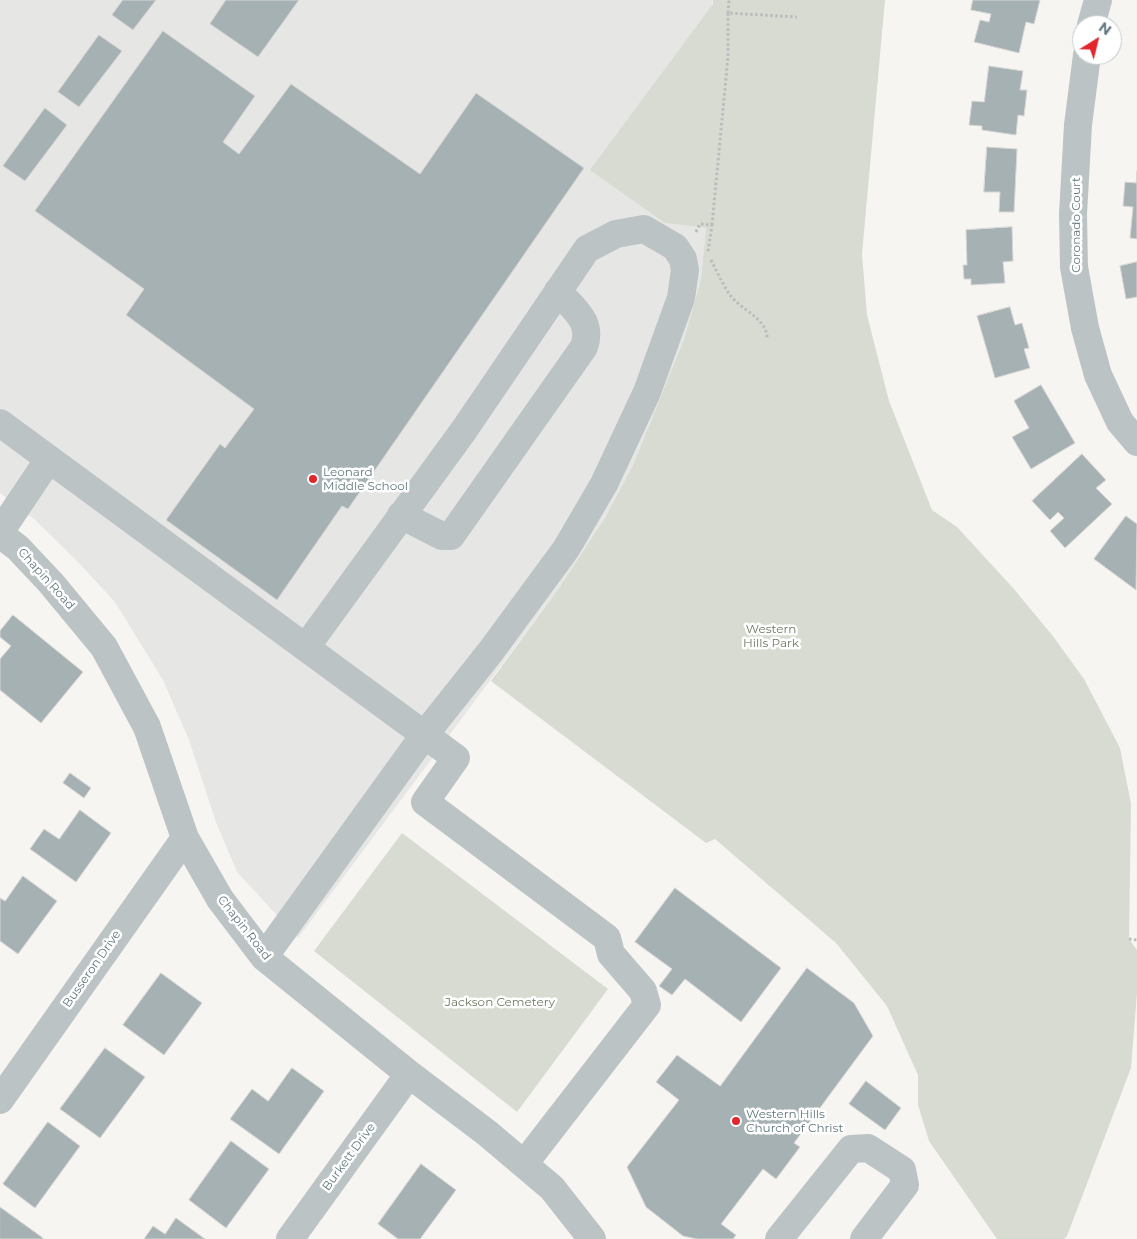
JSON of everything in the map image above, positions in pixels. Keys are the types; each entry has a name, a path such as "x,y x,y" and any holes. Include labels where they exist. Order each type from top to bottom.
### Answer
{"street":[{"path":"1094,15 1098,0"},
{"name":"Coronado Court","path":"1086,65 1078,125 1073,214 1074,267 1085,328 1098,375 1120,422 1137,442"},
{"path":"264,957 425,734 566,549 604,484 647,392 681,298 685,270 683,259 675,247 644,229 616,234 587,249 464,430 306,648"},
{"path":"401,515 442,536 450,536 540,410 584,347 588,336 586,323 558,291"},
{"path":"0,423 456,758 425,802 607,938 611,954 643,991 647,1005 524,1164"},
{"path":"0,533 49,459"},
{"name":"Chapin Road","path":"0,533 18,548 51,583 104,648 147,727 185,838 220,899 264,957 408,1074 524,1164 558,1195 592,1239"},
{"name":"Busseron Drive","path":"0,1100 185,838"},
{"name":"Burkett Drive","path":"290,1239 408,1074"},
{"path":"779,1239 851,1149 868,1148 902,1170 905,1186 864,1239"}],"path":[{"path":"729,0 728,57 708,253 716,271 736,303 763,325 767,339"},
{"path":"728,13 797,17"},
{"path":"683,259 700,224 712,225"},
{"path":"1129,939 1137,940"}],"shaded area":[{"name":"Leonard Middle School","path":"0,0 713,0 665,223 706,228 701,279 684,339 633,465 606,516 559,588 298,938 237,872 216,822 189,740 163,680 115,602 34,519 0,493"}],"green space":[{"name":"Western Hills Park","path":"713,0 885,0 862,254 867,315 889,401 932,510 957,527 1013,588 1052,635 1084,679 1120,748 1131,804 1129,939 1137,950 1137,993 1131,1068 1067,1236 1064,1239 997,1239 929,1141 918,1105 918,1075 887,1006 836,943 715,839 706,843 491,681 559,588 606,516 633,465 684,339 701,279 706,228 665,223 590,170 713,4"},
{"name":"Jackson Cemetery","path":"402,833 608,989 517,1112 314,951"}],"building":[{"path":"123,0 156,0 133,30 112,15"},
{"path":"226,0 299,0 258,57 210,24"},
{"path":"973,0 1040,0 1034,24 1026,22 1019,53 974,42 980,20 989,22 991,14 971,10"},
{"path":"163,31 255,96 223,142 239,154 291,84 420,174 476,93 584,168 348,509 342,506 277,600 166,520 220,444 225,448 254,409 126,315 144,289 35,211"},
{"path":"99,35 122,51 79,107 58,92"},
{"path":"989,66 1023,71 1020,90 1027,90 1024,116 1018,115 1016,135 982,130 982,126 969,125 972,101 984,102"},
{"path":"45,108 67,125 25,181 3,166"},
{"path":"987,147 1017,149 1014,212 999,212 1000,192 984,192"},
{"path":"1137,171 1137,239 1130,238 1133,207 1123,206 1125,182 1136,183"},
{"path":"1012,227 1013,261 1003,262 1005,283 971,285 971,279 964,279 963,265 967,265 966,230"},
{"path":"1137,262 1137,297 1126,299 1120,266"},
{"path":"1010,307 1015,325 1022,323 1029,348 1024,349 1030,368 995,378 977,316"},
{"path":"1041,385 1075,443 1031,469 1012,437 1029,428 1014,401"},
{"path":"1082,454 1106,480 1096,488 1112,504 1065,548 1050,531 1064,518 1058,512 1050,520 1032,501"},
{"path":"1126,516 1137,524 1136,590 1094,559"},
{"path":"13,615 83,672 41,723 0,690 0,659 11,646 0,637 0,631"},
{"path":"70,773 91,788 84,798 63,783"},
{"path":"80,810 111,833 76,882 30,849 44,829 59,839"},
{"path":"23,876 57,901 18,954 0,941 0,898 5,901"},
{"path":"675,888 781,968 741,1022 685,979 672,995 659,986 672,969 635,942"},
{"name":"Western Hills Church of Christ","path":"807,968 854,1003 873,1036 794,1143 800,1147 776,1179 763,1169 721,1224 736,1235 733,1239 697,1239 683,1236 646,1207 627,1167 679,1100 656,1082 677,1055 720,1086"},
{"path":"161,973 202,1003 164,1055 123,1025"},
{"path":"105,1048 145,1077 100,1138 60,1109"},
{"path":"292,1068 324,1091 279,1154 230,1119 252,1089 268,1101"},
{"path":"866,1081 901,1108 885,1130 849,1104"},
{"path":"48,1122 80,1146 35,1208 3,1184"},
{"path":"231,1141 269,1169 226,1228 189,1200"},
{"path":"421,1164 456,1190 420,1239 398,1239 378,1224"},
{"path":"0,1207 43,1238 43,1239 0,1239"},
{"path":"176,1218 205,1239 144,1239 153,1226 165,1234"}],"place":[{"name":"Leonard Middle School","path":"313,479"},
{"name":"Western Hills Church of Christ","path":"736,1121"}]}
